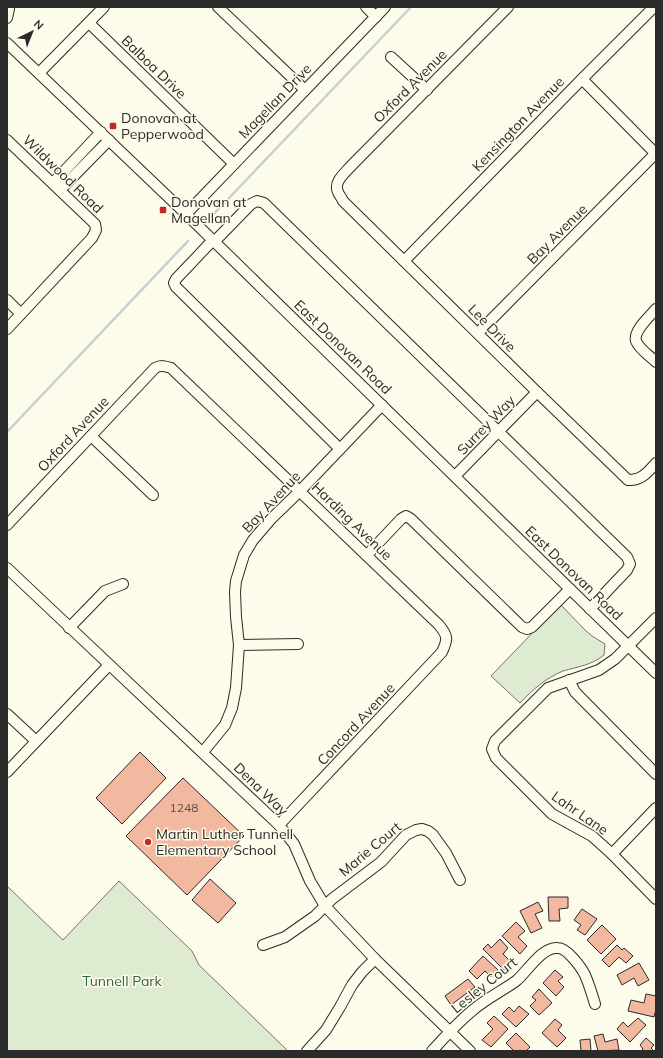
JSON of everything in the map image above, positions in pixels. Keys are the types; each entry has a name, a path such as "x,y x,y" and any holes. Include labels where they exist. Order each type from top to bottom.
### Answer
{"street":[{"path":"39,73 104,7"},
{"path":"218,7 305,90"},
{"path":"366,7 376,17"},
{"name":"Magellan Drive","path":"186,214 385,7"},
{"name":"Oxford Avenue","path":"337,188 338,181 351,166 508,7"},
{"name":"Kensington Avenue","path":"404,261 654,7"},
{"name":"Balboa Drive","path":"88,23 234,164"},
{"name":"East Donovan Road","path":"7,43 214,241 656,673"},
{"path":"392,57 427,90"},
{"path":"582,79 656,154"},
{"path":"57,187 101,132"},
{"name":"Wildwood Road","path":"7,140 95,224 96,230 92,238 21,314"},
{"path":"57,187 109,140"},
{"name":"Bay Avenue","path":"478,333 656,154"},
{"name":"Lee Drive","path":"337,188 343,201 628,480 634,480 646,474 656,463"},
{"path":"340,449 176,287 174,283 176,279 251,204 257,201 264,204 627,557 630,564 628,570 590,609"},
{"path":"7,300 21,314 7,329"},
{"path":"656,309 640,327 636,334 636,340 640,347 656,362"},
{"name":"Oxford Avenue","path":"7,525 155,368 162,366"},
{"name":"Harding Avenue","path":"162,366 171,368 300,490 439,625 447,638"},
{"name":"Surrey Way","path":"455,476 537,392"},
{"name":"Bay Avenue","path":"203,752 225,725 232,708 236,688 238,645 235,592 236,581 244,555 253,540 271,519 382,405"},
{"path":"91,436 153,494"},
{"path":"367,555 406,516 411,519 522,627 527,629 532,627 570,588"},
{"name":"Dena Way","path":"7,568 279,825 294,844 310,881 325,906 375,959 470,1051"},
{"path":"69,628 105,591 123,584"},
{"path":"656,618 615,659 599,670 569,680 575,692 656,774"},
{"name":"Concord Avenue","path":"279,825 442,652 447,638"},
{"path":"238,645 298,644"},
{"path":"7,772 109,665"},
{"name":"Lahr Lane","path":"569,680 548,688 495,741 492,749 496,758 552,814 592,836 612,854 656,899"},
{"path":"7,714 36,741"},
{"path":"612,854 656,808"},
{"name":"Marie Court","path":"325,906 381,862 406,835 416,830 422,829 433,835 446,853 460,880"},
{"path":"263,945 285,937 315,916 325,906"},
{"name":"Lesley Court","path":"450,1031 474,1010 517,980 537,959 547,950 552,948 565,950 570,954 585,975 595,1004"},
{"path":"307,1051 326,1030 352,985 375,959"},
{"path":"432,1051 450,1031"}],"green space":[{"path":"560,604 585,630 605,644 604,655 589,663 563,671 551,677 534,689 520,703 491,676"},
{"name":"Tunnell Park","path":"119,881 192,951 199,965 288,1051 7,1051 7,886 63,940"}],"building":[{"path":"140,752 166,778 122,824 96,798"},
{"path":"183,778 244,836 187,895 126,836"},
{"path":"210,879 236,903 218,923 192,900"},
{"path":"548,897 568,897 568,908 559,909 560,921 549,921"},
{"path":"538,902 543,911 535,914 542,928 531,933 520,911"},
{"path":"582,909 597,919 585,935 577,930 581,925 574,920"},
{"path":"516,922 525,931 518,937 527,946 520,954 502,936"},
{"path":"602,925 616,939 601,954 587,940"},
{"path":"500,939 508,948 503,954 511,962 504,970 483,949 488,944 491,948"},
{"path":"617,945 622,950 624,948 633,956 626,963 619,957 609,967 602,960"},
{"path":"483,956 498,970 491,977 485,971 477,979 469,971"},
{"path":"639,963 649,980 638,986 634,978 622,985 617,975"},
{"path":"555,970 563,977 558,981 564,987 556,996 543,983"},
{"path":"468,979 475,987 451,1005 445,996"},
{"path":"539,989 552,1003 539,1015 530,1006 536,1000 532,997"},
{"path":"646,994 656,996 656,1009 654,1017 628,1011 631,1000 644,1003"},
{"path":"519,1006 529,1014 516,1027 502,1014 509,1007 514,1012"},
{"path":"494,1016 508,1029 491,1047 482,1040 493,1029 487,1023"},
{"path":"638,1018 646,1025 630,1042 617,1029 623,1022 628,1027"},
{"path":"555,1019 562,1025 558,1030 566,1038 557,1047 542,1033"},
{"path":"516,1033 530,1047 526,1051 511,1051 513,1050 506,1043"},
{"path":"603,1034 605,1042 617,1039 619,1050 598,1051 594,1036"},
{"path":"646,1038 654,1045 651,1048 654,1051 641,1051 643,1049 640,1045"},
{"path":"590,1039 591,1051 581,1051 580,1040"}],"waterway":[{"path":"210,218 411,7"},
{"path":"7,432 188,241"}],"place":[{"name":"Donovan at Pepperwood","path":"113,126"},
{"name":"Donovan at Magellan","path":"163,210"},
{"name":"Martin Luther Tunnell Elementary School","path":"148,842"}]}
